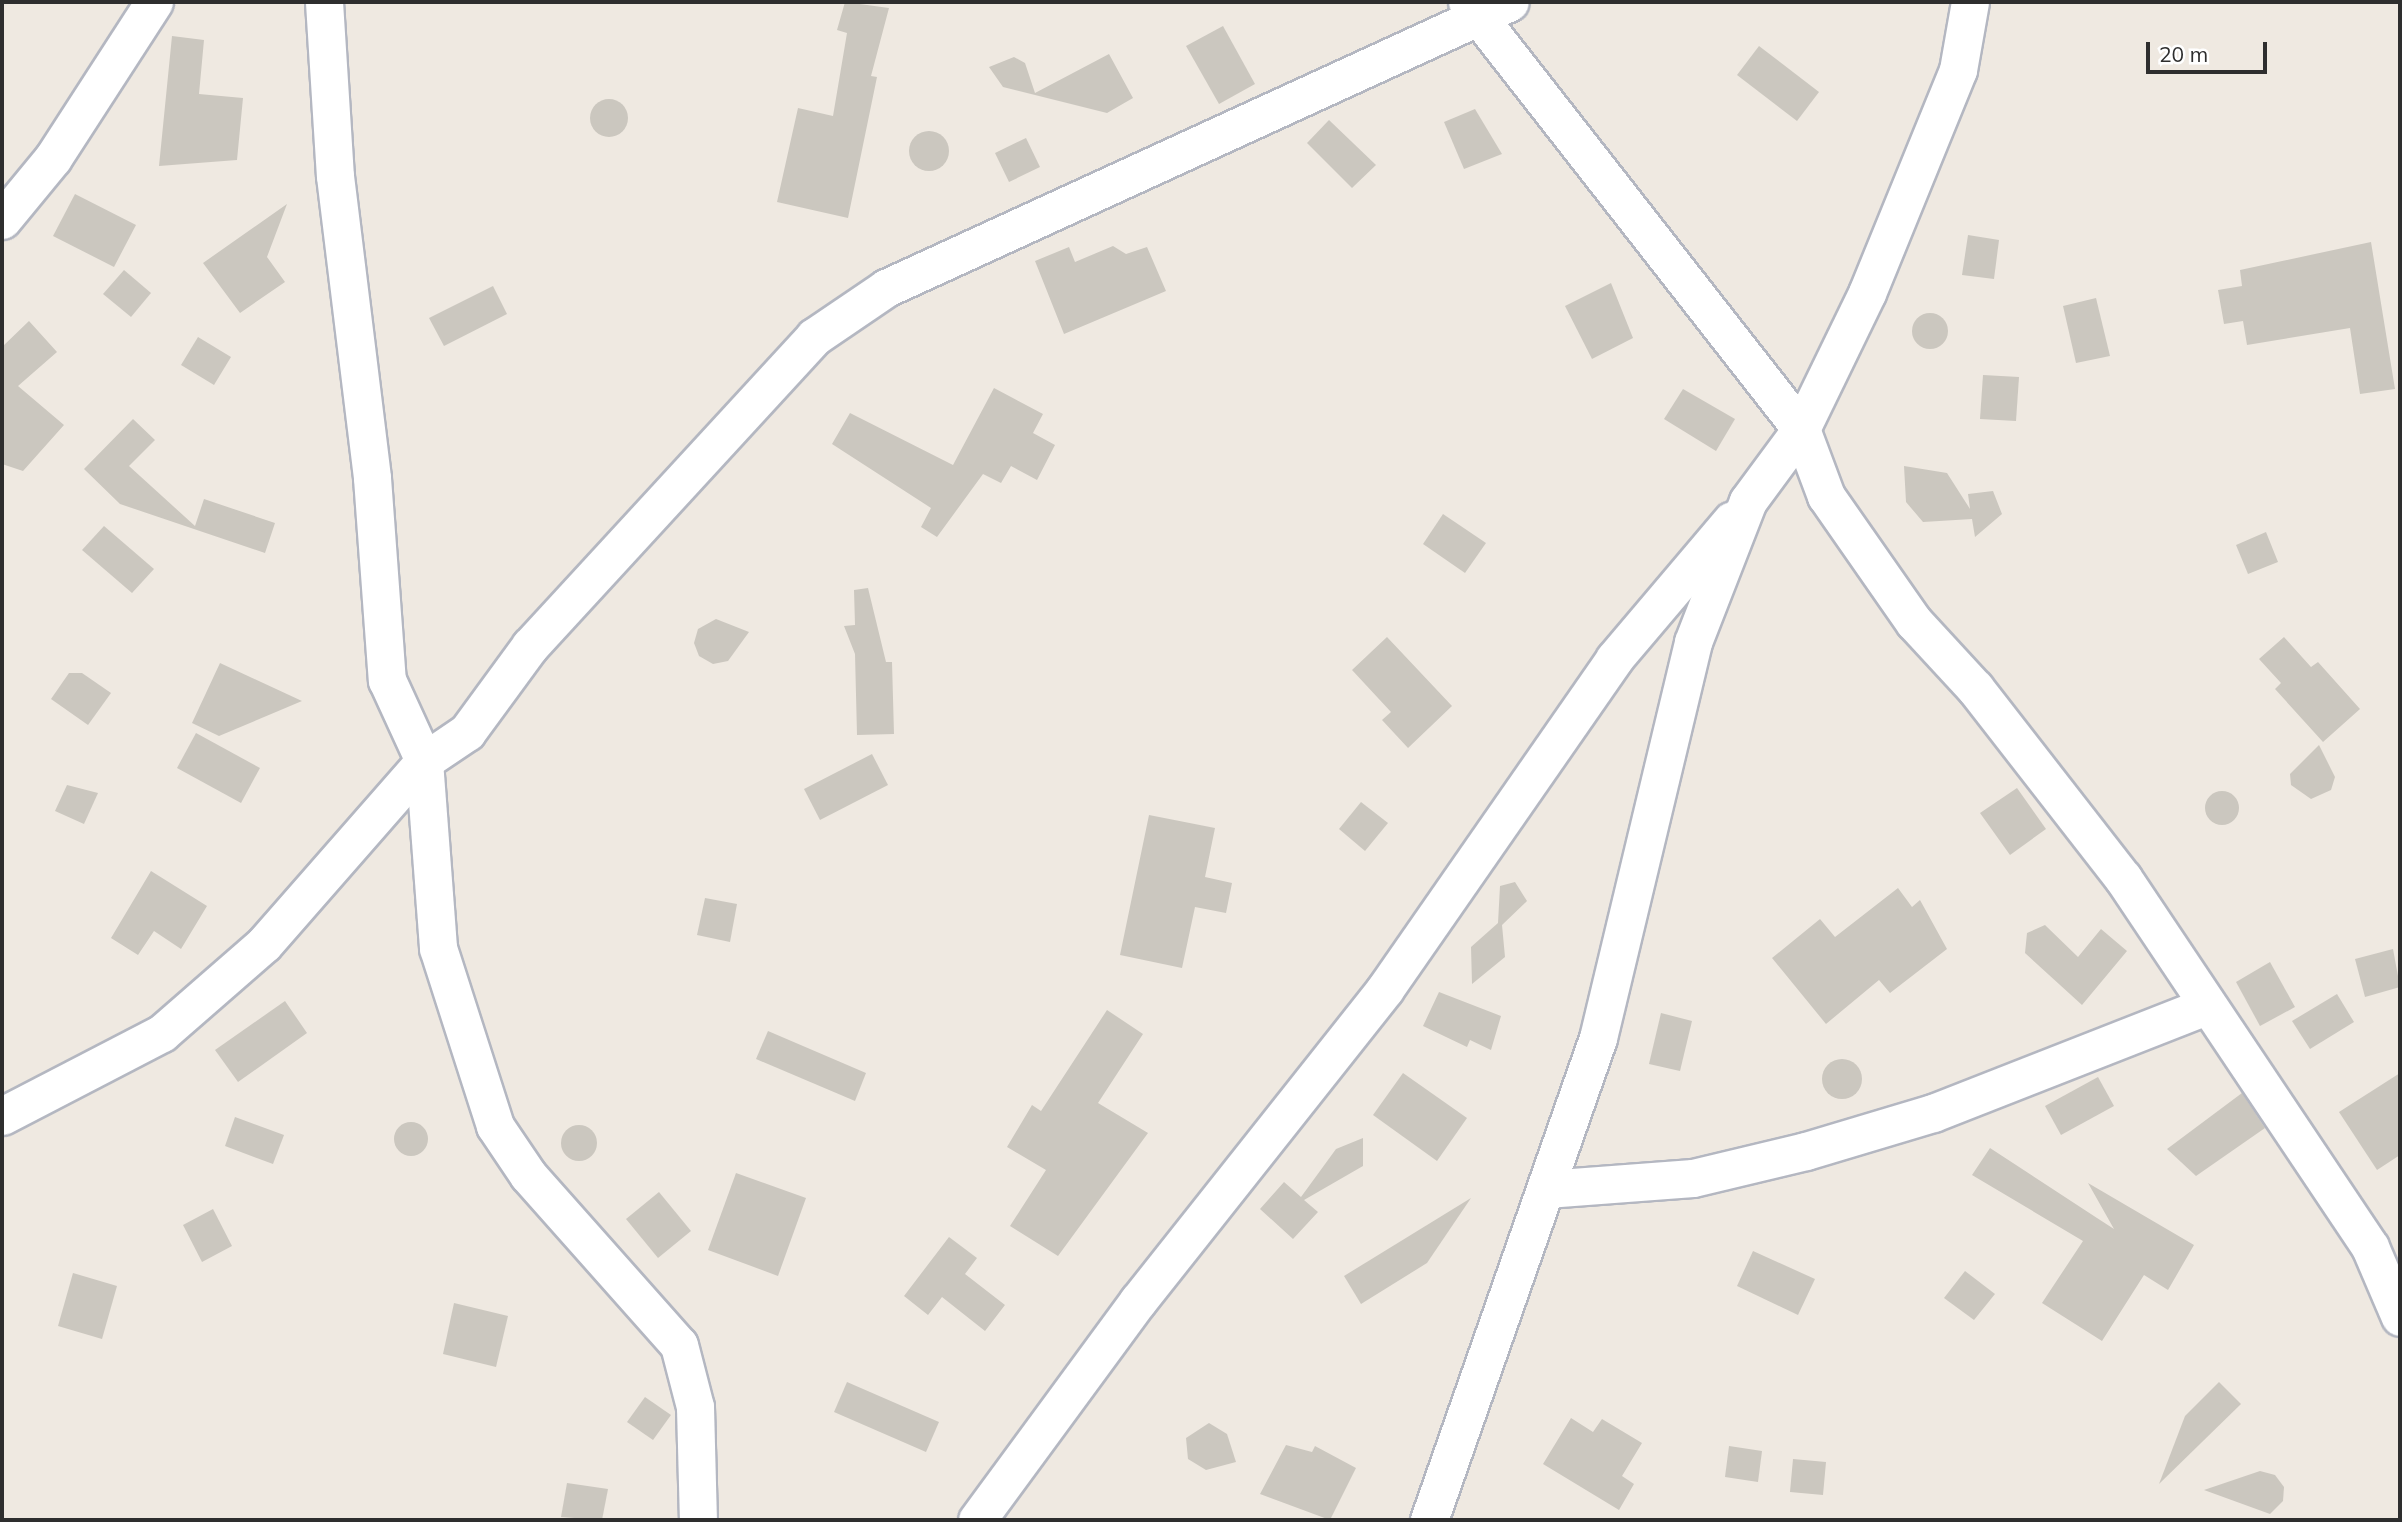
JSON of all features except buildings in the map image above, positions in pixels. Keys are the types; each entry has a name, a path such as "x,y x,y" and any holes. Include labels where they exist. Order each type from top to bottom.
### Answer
{"street":[{"path":"2,220 53,158 154,2"},
{"path":"324,2 335,176 372,478 387,680 424,761 438,948 491,1114 528,1175 679,1345 695,1407 698,1520"},
{"path":"977,1520 1138,1301 1385,989 1614,659 1748,501 1801,429 1867,293 1958,71 1970,2"},
{"path":"2,1116 112,1063 214,992 332,872 424,761 467,733 539,636 814,337 886,288 1486,7 1801,429 1826,496 1875,568 2123,878 2204,1007 2370,1247 2400,1317"},
{"path":"1429,1520 1598,1038 1693,642 1748,501"},
{"path":"1546,1189 1693,1178 1806,1151 1933,1113 2204,1007"}]}
